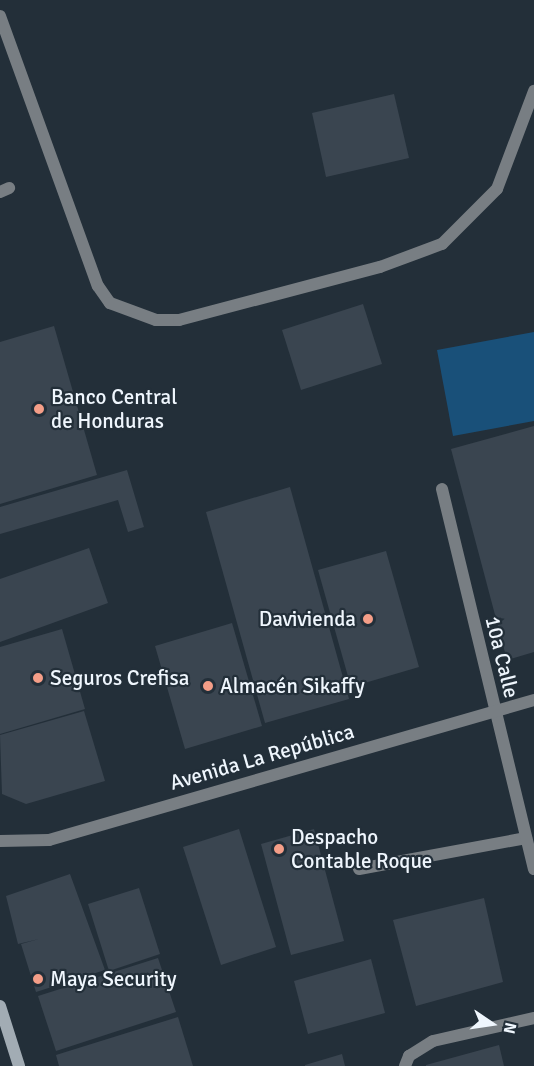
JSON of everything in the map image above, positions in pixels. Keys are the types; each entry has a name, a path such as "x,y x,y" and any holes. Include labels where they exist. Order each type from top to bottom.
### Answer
{"street":[{"path":"0,16 98,286 110,303 156,321 179,321 357,273 442,244 497,189 534,91"},
{"name":"10a Calle","path":"442,489 534,870"},
{"name":"Avenida La República","path":"0,841 49,840 534,700"},
{"path":"359,869 526,838"},
{"path":"0,1006 19,1066"},
{"path":"405,1066 409,1056 433,1041 534,1018"}],"shaded area":[{"path":"534,332 534,421 453,436 437,350"}],"building":[{"path":"394,94 409,158 326,177 312,113"},
{"path":"363,304 382,364 301,390 282,330"},
{"name":"Banco Central de Honduras","path":"54,326 97,475 0,504 0,342"},
{"path":"534,426 534,652 507,660 451,449"},
{"path":"127,470 144,527 128,532 118,500 0,534 0,507"},
{"path":"290,487 349,699 265,723 206,512"},
{"path":"89,548 108,603 0,642 0,579"},
{"name":"Davivienda","path":"386,551 419,667 351,687 318,570"},
{"name":"Almacén Sikaffy","path":"232,623 262,726 185,749 155,646"},
{"name":"Seguros Crefisa","path":"62,629 85,709 0,734 0,647"},
{"path":"84,711 105,781 26,804 2,794 0,735"},
{"path":"239,829 276,947 221,965 183,847"},
{"path":"314,829 344,941 291,955 261,844"},
{"path":"70,874 105,970 36,992 21,944 39,939 18,944 6,896"},
{"path":"139,888 160,954 109,971 88,904"},
{"path":"484,898 503,982 416,1006 393,920"},
{"path":"158,958 176,1012 56,1051 38,996"},
{"path":"371,959 385,1013 308,1034 294,981"},
{"path":"178,1017 193,1066 59,1066 56,1055"},
{"path":"499,1045 504,1066 426,1066 426,1065"},
{"path":"342,1054 345,1066 305,1066 305,1065"}],"place":[{"name":"Banco Central de Honduras","path":"39,409"},
{"name":"Davivienda","path":"368,619"},
{"name":"Seguros Crefisa","path":"38,678"},
{"name":"Almacén Sikaffy","path":"208,686"},
{"name":"Despacho Contable Roque","path":"279,849"},
{"name":"Maya Security","path":"38,979"}]}
